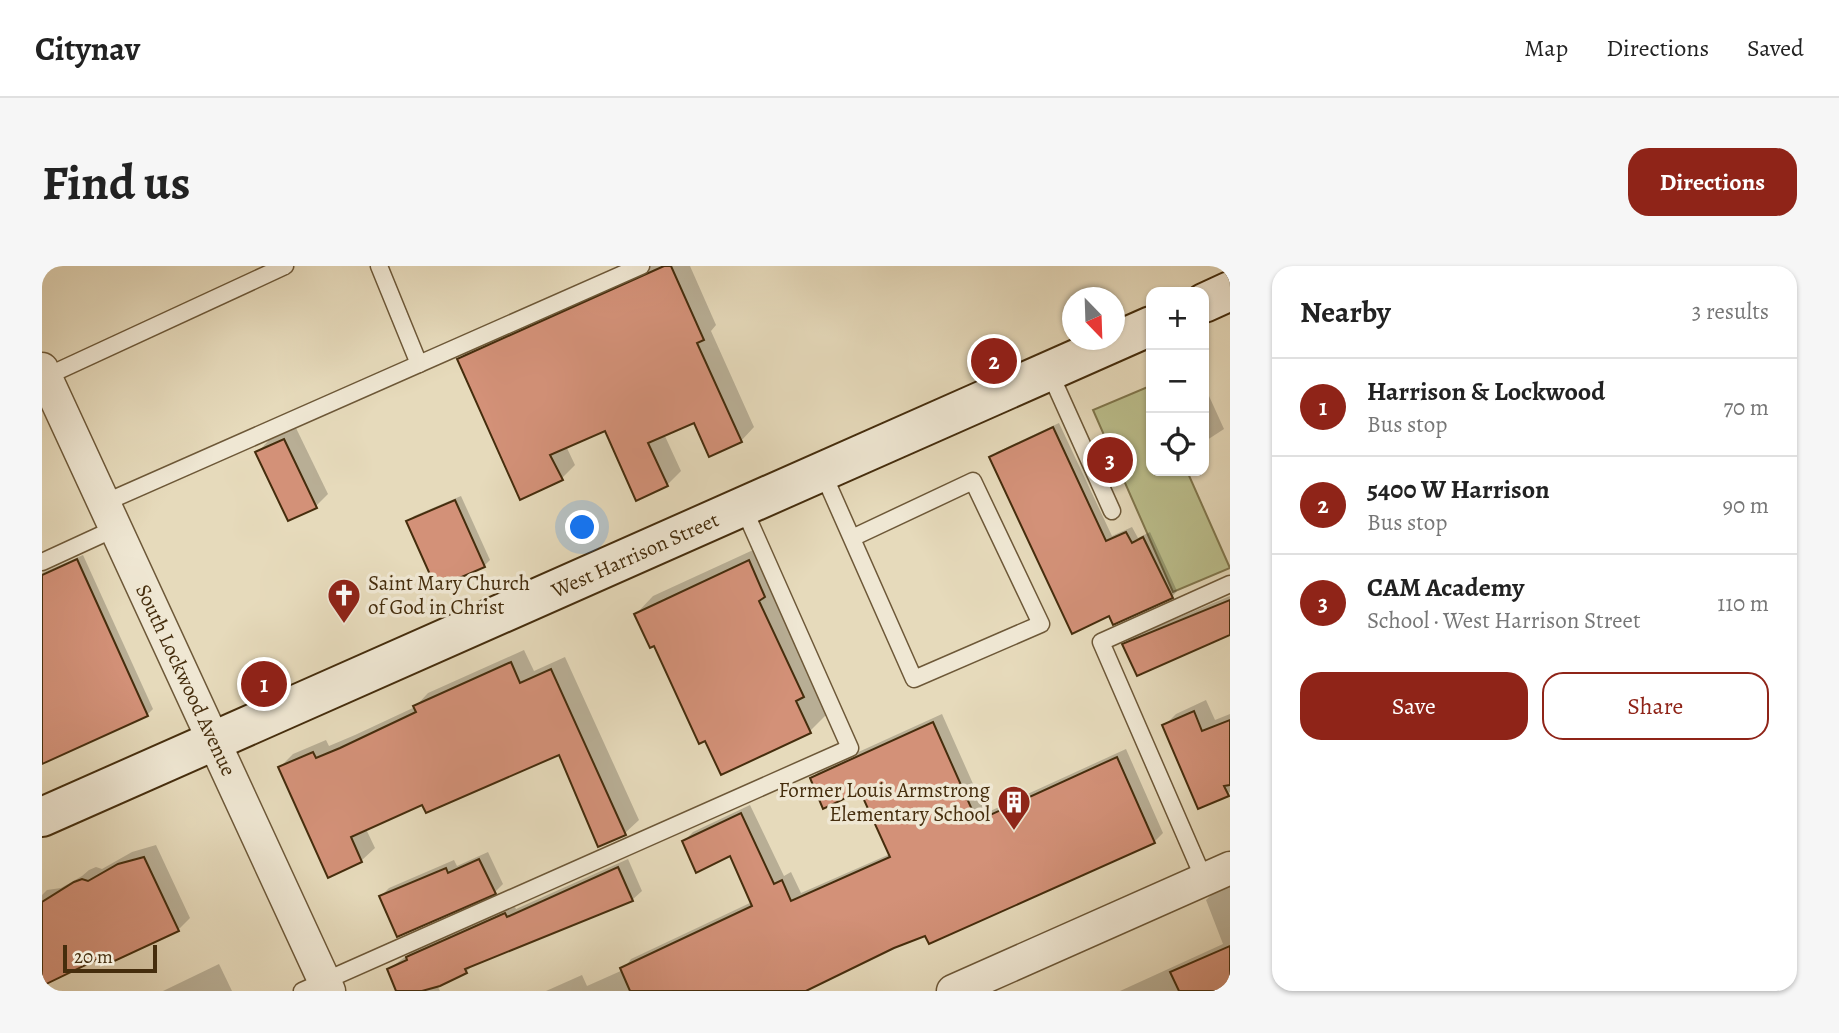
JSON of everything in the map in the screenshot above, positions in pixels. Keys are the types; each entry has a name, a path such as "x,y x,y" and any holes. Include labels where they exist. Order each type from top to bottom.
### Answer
{"street":[{"path":"1209,301 1230,291"},
{"name":"West Harrison Street","path":"42,817 1146,328"},
{"name":"South Lockwood Avenue","path":"44,373 215,741 319,988"},
{"path":"953,991 1217,874"}],"lane":[{"path":"44,373 285,266"},
{"path":"379,266 419,364"},
{"path":"42,562 110,516 419,364 641,266"},
{"path":"1049,371 1112,511"},
{"path":"822,471 914,679 1041,624 973,481 852,538"},
{"path":"319,988 850,748 743,507"},
{"path":"1217,874 1101,642 1230,584"}],"green space":[{"path":"1146,388 1146,476 1189,476 1230,568 1173,592 1093,410"}],"building":[{"path":"664,266 671,266 704,340 697,343 742,442 709,457 694,423 648,443 668,486 636,501 605,431 550,455 563,480 520,500 457,359"},
{"path":"1053,427 1106,541 1126,532 1132,543 1143,537 1173,598 1113,625 1109,616 1072,634 989,457"},
{"path":"284,439 317,508 288,521 255,452"},
{"path":"455,500 485,567 436,588 406,521"},
{"path":"77,559 148,716 42,764 42,575"},
{"path":"749,560 765,597 759,601 804,697 796,701 811,733 721,775 705,741 699,744 654,646 650,648 634,614"},
{"path":"1230,600 1230,635 1137,676 1122,644"},
{"path":"511,662 520,683 551,669 626,835 598,847 559,755 426,813 422,805 351,837 362,862 328,878 278,767 313,752 316,758 340,748 416,712 413,706"},
{"path":"1194,711 1202,731 1230,720 1230,785 1224,786 1229,796 1198,809 1162,725"},
{"path":"933,722 977,821 1117,757 1155,843 929,944 925,936 894,948 806,991 630,991 620,968 752,906 730,856 696,873 682,841 741,813 774,884 782,880 791,901 890,857 860,791 823,809 810,778"},
{"path":"144,857 179,931 108,964 104,956 42,986 42,902 74,882 82,879 88,881 118,864"},
{"path":"479,859 496,894 397,937 379,896 446,868 448,873"},
{"path":"618,867 633,901 465,969 467,973 440,986 422,991 396,991 387,969 407,960 406,957 505,913 507,917"},
{"path":"1230,946 1230,991 1179,991 1170,972"}],"place":[{"name":"5400 W Harrison","path":"994,361"},
{"name":"CAM Academy","path":"1110,460"},
{"name":"Saint Mary Church of God in Christ","path":"344,625"},
{"name":"Harrison & Lockwood","path":"264,684"},
{"name":"Former Louis Armstrong Elementary School","path":"1014,832"}]}
